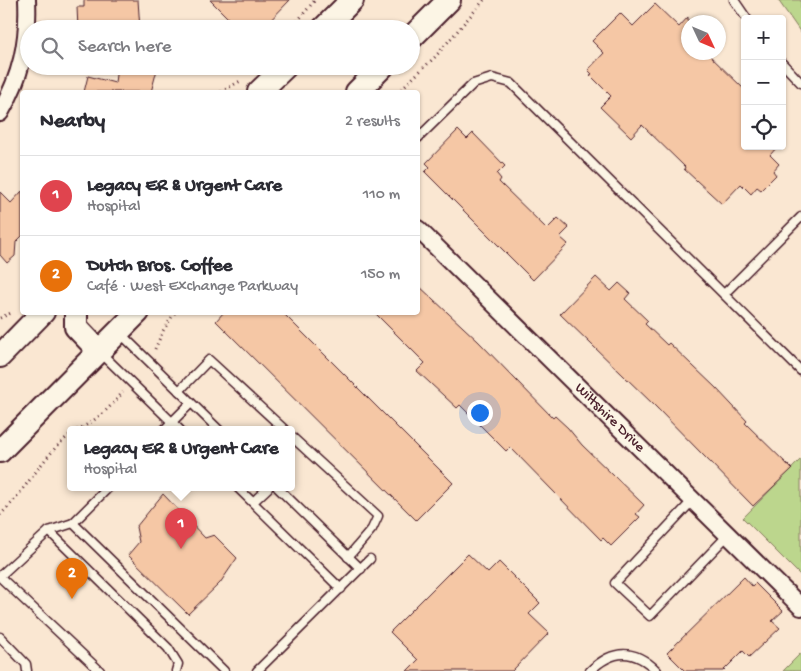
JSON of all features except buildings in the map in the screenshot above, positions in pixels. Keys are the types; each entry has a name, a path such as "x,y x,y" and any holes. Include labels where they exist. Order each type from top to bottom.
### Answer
{"main road":[{"path":"332,20 352,0"},
{"path":"420,29 449,0"},
{"path":"261,90 277,75"},
{"path":"359,90 374,75"},
{"path":"0,356 39,315"},
{"path":"76,315 76,327 99,351"},
{"path":"0,451 135,315"}],"street":[{"path":"27,0 27,20"},
{"path":"0,114 20,72"},
{"name":"Wiltshire Drive","path":"420,231 801,607"}],"lane":[{"path":"734,0 744,15"},
{"path":"786,67 801,83"},
{"path":"420,136 473,84 492,78 511,83 801,371"},
{"path":"724,294 801,217"},
{"path":"119,332 215,426"},
{"path":"99,351 176,426"},
{"path":"179,391 210,360 281,426"},
{"path":"168,426 191,403"},
{"path":"295,440 378,516 372,529 348,556"},
{"path":"100,671 0,577 48,531 73,523 105,491"},
{"path":"241,491 341,588"},
{"path":"253,502 265,491"},
{"path":"281,491 361,569"},
{"path":"693,500 615,583 650,616 728,535"},
{"path":"73,523 224,671"},
{"path":"48,531 168,648 178,664 176,671"},
{"path":"257,671 370,559"},
{"path":"0,638 26,664 27,671"},
{"path":"590,671 601,661 613,655 631,654 646,660 656,671"}],"path":[{"path":"298,20 315,0"},
{"path":"420,71 435,57 484,0"},
{"path":"400,90 416,75"},
{"path":"153,354 163,331 174,315"},
{"path":"85,426 111,407 125,389"},
{"path":"0,516 50,454 67,438"}],"green space":[{"path":"778,0 801,0 801,33"},
{"path":"801,459 801,576 743,518"},
{"path":"801,653 801,671 783,671"}],"place":[{"name":"Legacy ER & Urgent Care","path":"181,549"},
{"name":"Dutch Bros. Coffee","path":"72,599"}]}
